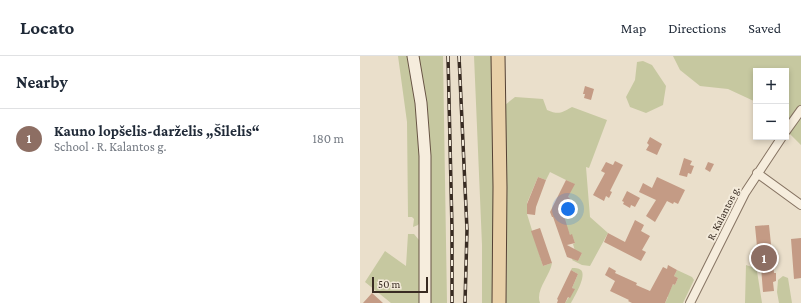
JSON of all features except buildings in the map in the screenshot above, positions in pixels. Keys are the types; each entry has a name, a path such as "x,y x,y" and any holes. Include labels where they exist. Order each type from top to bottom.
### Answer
{"main road":[{"path":"413,56 421,104 424,149 425,303"},
{"path":"498,56 500,187 499,303"}],"street":[{"path":"789,127 801,110"},
{"name":"R. Kalantos g.","path":"690,303 745,193 780,140"},
{"path":"757,173 801,205"}],"green space":[{"path":"398,56 407,56 417,113 419,139 420,222 418,225 413,227 414,219 412,217 408,217 407,122"},
{"path":"417,56 443,56 447,303 430,303"},
{"path":"474,56 491,56 496,187 494,303 482,303 482,245"},
{"path":"673,56 801,56 801,145 789,133 789,68 753,68 753,101 728,89 700,86 680,70"},
{"path":"643,61 652,65 666,86 663,105 646,113 630,107 626,97 635,80 637,62"},
{"path":"515,97 543,99 547,110 557,113 572,107 607,120 589,168 586,167 590,217 608,233 590,266 582,265 572,260 573,258 578,261 582,253 575,251 573,244 575,243 561,213 566,208 570,198 568,197 574,184 550,172 546,180 538,177 527,203 527,214 543,266 552,263 539,293 540,303 506,303 507,255 505,105"},
{"path":"408,234 414,234 419,240 419,303 391,303 365,282 385,251 406,266"},
{"path":"746,265 755,268 757,271 762,303 745,303"},
{"path":"572,268 578,268 581,270 582,277 571,303 565,303 574,289 572,288 578,274 571,270"},
{"path":"677,270 692,277 694,280 683,303 665,303 668,297 665,295 673,284 675,285 678,278 674,276"},
{"path":"783,276 788,278 792,303 779,303 777,292 778,280"}],"railway":[{"path":"448,56 452,303"},
{"path":"459,56 467,230 465,303"}],"place":[{"name":"Kauno lopšelis-darželis „Šilelis“","path":"764,258"}]}
